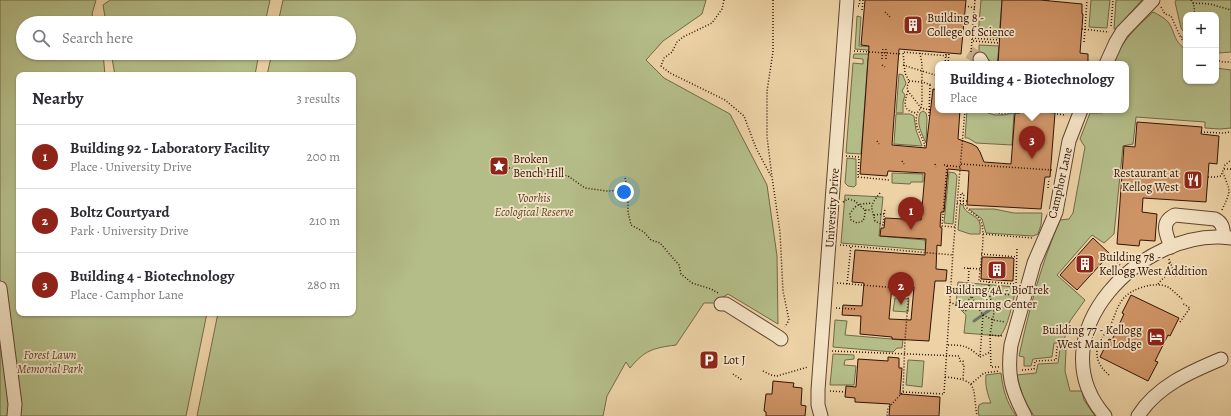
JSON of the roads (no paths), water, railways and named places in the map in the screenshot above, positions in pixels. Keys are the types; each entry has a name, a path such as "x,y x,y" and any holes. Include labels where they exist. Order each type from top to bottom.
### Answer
{"street":[{"name":"University Drive","path":"821,416 818,405 818,390 847,0"},
{"path":"1107,61 1122,32 1156,2"},
{"name":"Camphor Lane","path":"1026,416 1017,401 1011,385 1009,359 1011,345 1034,263 1056,212 1069,141 1080,113"},
{"path":"1105,416 1098,408 1088,391 1083,371 1083,353 1086,332 1098,305 1125,275 1140,263 1170,251 1189,241 1228,238 1220,221 1215,219 1175,214 1168,220 1165,226 1170,251"},
{"path":"0,288 15,404 14,416"},
{"path":"723,304 779,338"},
{"path":"1138,416 1154,397 1169,385 1191,372 1221,360"}],"waterway":[{"path":"974,321 994,308"}],"tunnel":[{"path":"969,52 980,59"}],"place":[{"name":"Building 8 - College of Science","path":"913,25"},
{"name":"Building 4 - Biotechnology","path":"1032,159"},
{"name":"Broken Bench Hill","path":"499,166"},
{"name":"Restaurant at Kellog West","path":"1193,180"},
{"name":"Building 92 - Laboratory Facility","path":"911,230"},
{"name":"Building 78 - Kellogg West Addition","path":"1085,264"},
{"name":"Building 4A - BioTrek Learning Center","path":"997,270"},
{"name":"Boltz Courtyard","path":"901,305"},
{"name":"Building 77 - Kellogg West Main Lodge","path":"1156,337"},
{"name":"Lot J","path":"709,360"}],"park label":[{"name":"Voorhis Ecological Reserve","path":"534,205"},
{"name":"Forest Lawn Memorial Park","path":"50,362"}]}
